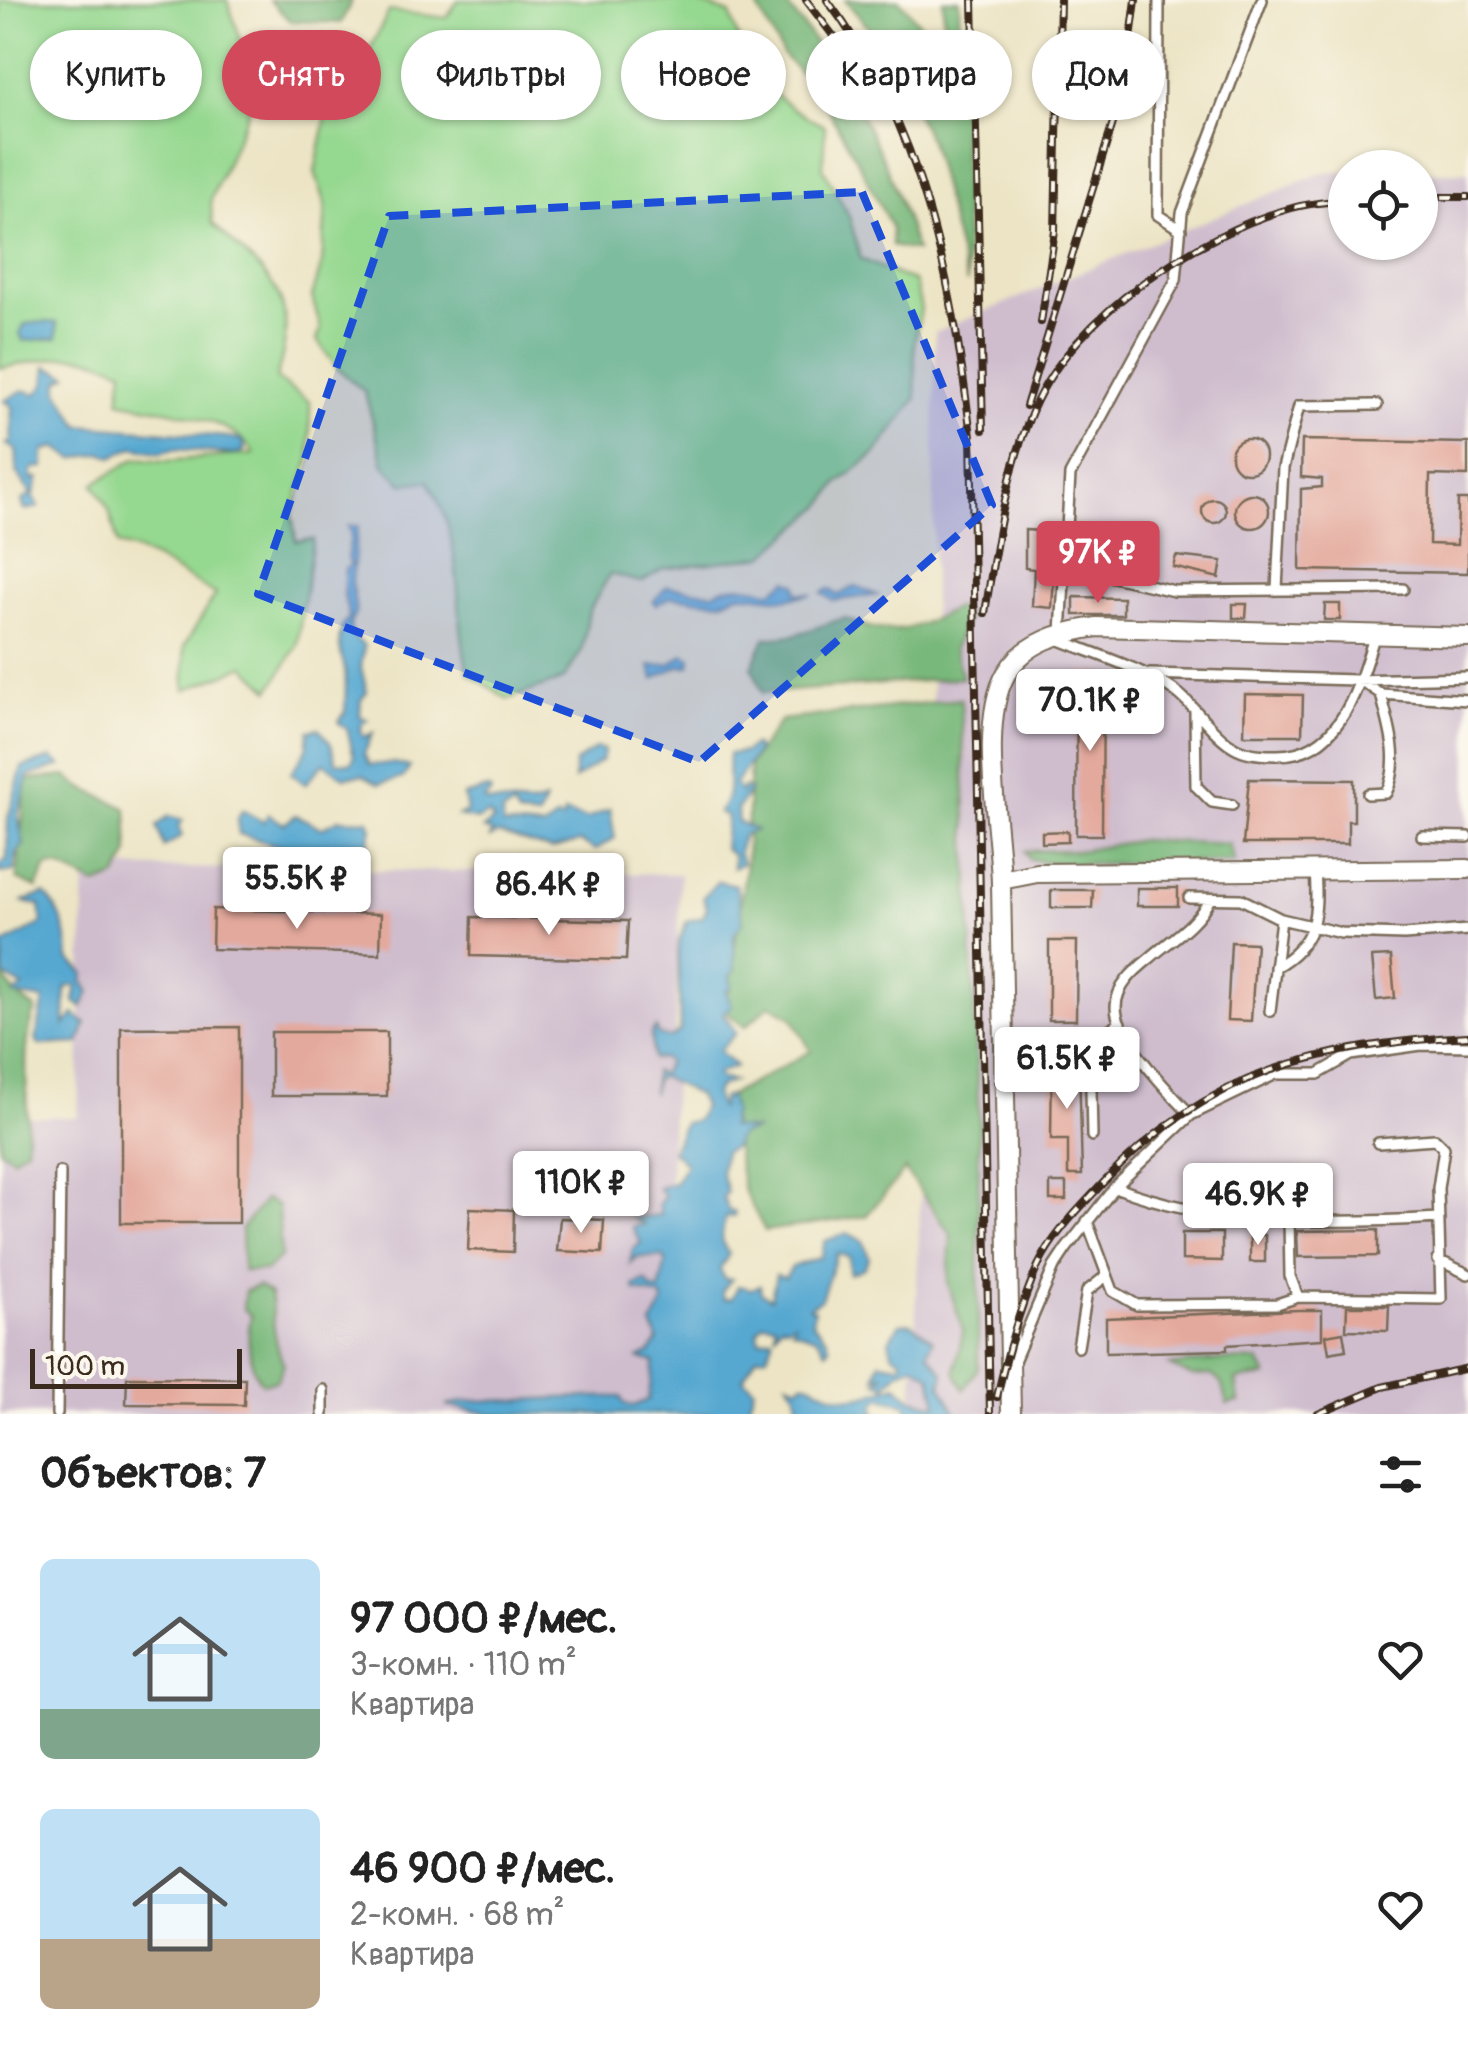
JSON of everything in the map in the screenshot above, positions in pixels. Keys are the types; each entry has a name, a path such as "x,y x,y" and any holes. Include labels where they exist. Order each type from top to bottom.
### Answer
{"street":[{"path":"1011,1414 996,698 1007,672 1038,643 1097,627 1468,637"},
{"path":"1002,880 1037,873 1468,869"}],"lane":[{"path":"1159,0 1158,215 1180,230"},
{"path":"1262,0 1182,214 1176,280 1070,475 1066,566 1057,635 1180,694 1195,713 1235,748 1282,756 1308,749 1330,735 1348,712 1375,634"},
{"path":"1277,589 1283,468 1299,406 1377,405"},
{"path":"1066,566 1174,591 1403,589"},
{"path":"1142,674 1360,680 1468,676"},
{"path":"1360,680 1381,694 1468,700"},
{"path":"1368,794 1386,793 1393,779 1395,760 1381,694"},
{"path":"1195,713 1196,786 1212,802 1232,804"},
{"path":"1422,836 1468,837"},
{"path":"1275,967 1306,945 1314,929 1315,870"},
{"path":"1189,898 1240,899 1281,919 1314,929 1371,935 1468,930"},
{"path":"1191,1114 1148,1068 1120,1023 1118,994 1129,976 1198,921 1210,898"},
{"path":"1270,1011 1281,919"},
{"path":"1092,1136 1090,1042 1120,1023"},
{"path":"1010,1373 1054,1267 1086,1221 1115,1187 1191,1114 1276,1074 1318,1074 1351,1055 1421,1045 1468,1046"},
{"path":"1086,1221 1113,1291 1137,1305 1261,1305 1298,1297 1441,1299 1438,1260 1444,1148 1435,1139 1378,1144"},
{"path":"57,1414 60,1172"},
{"path":"1115,1187 1186,1211 1344,1223 1439,1218"},
{"path":"1289,1218 1290,1276 1298,1297"},
{"path":"1438,1260 1468,1274"},
{"path":"1078,1346 1087,1292 1106,1276"},
{"path":"322,1390 322,1414"}],"highlighted area":[{"path":"862,192 992,505 699,762 258,594 389,216"}],"shaded area":[{"path":"1324,172 1328,172 1328,260 1438,260 1438,172 1468,172 1468,1414 912,1414 930,947 935,332"},
{"path":"85,867 680,874 662,1414 0,1414 0,1117 78,1117"}],"green space":[{"path":"0,0 227,0 237,30 222,30 222,120 245,120 211,199 212,223 276,289 285,326 276,379 310,402 310,459 292,514 296,541 313,539 297,646 270,690 245,666 185,690 184,646 216,594 156,560 118,545 109,510 94,484 136,458 165,461 254,454 244,441 213,423 119,401 123,370 89,358 61,357 0,368"},
{"path":"269,0 352,0 341,23 290,21"},
{"path":"458,0 690,0 730,14 735,30 621,30 621,120 786,120 786,103 806,120 825,126 823,168 849,216 861,259 915,282 921,309 914,343 916,399 875,454 838,483 823,505 764,556 663,569 641,582 610,574 589,611 582,650 564,679 508,699 468,673 454,551 440,505 428,481 403,484 384,465 365,392 337,368 317,340 321,329 312,297 322,263 326,205 315,172 325,120 381,120 380,30 389,11 447,18"},
{"path":"783,0 806,31 806,79 786,58 786,30 770,30 755,2"},
{"path":"845,0 899,0 926,30 871,30"},
{"path":"943,0 959,0 960,30 944,30"},
{"path":"834,120 864,120 892,181 916,251 892,246 891,227"},
{"path":"919,120 962,120 967,283 930,141"},
{"path":"960,606 967,618 954,648 962,678 763,693 752,667 765,638 794,635 844,618 877,629 904,629"},
{"path":"961,699 979,1122 978,1368 964,1390 955,1371 963,1331 948,1282 951,1234 905,1170 866,1216 765,1231 743,1189 727,1097 811,1051 792,1017 770,1005 745,1027 726,1012 746,863 750,763 781,720"},
{"path":"66,776 127,809 129,853 117,877 96,885 58,866 47,867 37,888 17,879 26,780"},
{"path":"1141,840 1229,844 1234,862 1058,864 1029,859 1025,851 1084,850"},
{"path":"0,935 5,979 16,994 36,1009 26,1060 26,1148 13,1158 0,1149"},
{"path":"266,1199 278,1206 281,1256 266,1271 243,1271 241,1229"},
{"path":"258,1286 270,1294 284,1364 277,1380 262,1384 250,1351 251,1316 243,1308 245,1291"},
{"path":"1213,1360 1259,1361 1267,1376 1236,1380 1239,1402 1227,1404 1221,1383 1212,1375 1192,1376 1169,1366"}],"water":[{"path":"57,323 57,338 23,341 20,333 25,324"},
{"path":"47,366 68,375 59,381 59,392 79,425 228,437 243,440 245,450 237,455 173,449 160,453 134,447 112,457 101,453 74,459 56,447 44,451 44,467 33,468 31,479 39,478 33,497 39,507 24,510 22,501 31,494 17,473 16,450 6,444 11,442 12,406 4,401 23,390 37,394 45,384"},
{"path":"348,526 358,526 352,582 356,612 350,624 352,635 364,646 361,668 367,692 361,700 360,716 368,720 362,723 361,732 364,737 373,733 364,754 370,765 394,763 410,767 403,778 379,784 363,775 344,777 324,763 305,784 291,773 307,749 309,731 319,728 331,744 336,762 351,763 354,757 347,729 338,722 345,713 346,676 339,643 349,617 343,593 345,569 351,565 347,559 351,536"},
{"path":"788,580 796,584 797,593 812,594 784,599 738,594 721,602 671,597 656,605 653,602 667,586 714,593 742,586 770,592"},
{"path":"856,586 877,595 833,601 822,593 829,589 838,595"},
{"path":"684,654 691,658 690,666 679,666 654,679 650,666 670,664"},
{"path":"753,745 758,750 735,784 741,792 744,787 750,790 737,810 738,822 756,830 743,835 738,853 743,863 733,868 733,856 724,848 727,816 719,812 728,791 729,754 745,752"},
{"path":"596,748 604,750 602,760 574,780 575,763"},
{"path":"52,758 61,766 29,776 18,815 24,845 16,852 14,871 0,873 0,865 7,859 8,818 22,767"},
{"path":"488,789 491,792 484,800 488,802 533,805 545,801 538,818 518,815 513,807 502,813 503,825 544,828 557,818 563,820 564,813 587,819 610,809 615,838 595,850 580,842 551,850 498,834 490,838 492,832 483,829 494,820 488,814 477,820 458,816 467,812 464,796"},
{"path":"242,810 264,822 268,814 284,824 296,815 322,828 339,819 369,820 372,828 366,852 329,859 321,852 305,854 239,834 237,821"},
{"path":"169,816 183,820 178,827 182,836 164,847 157,826"},
{"path":"718,881 736,885 743,921 734,935 735,971 730,976 732,987 726,991 732,1006 723,1013 736,1033 719,1051 736,1066 718,1073 718,1078 733,1081 719,1087 715,1094 720,1108 723,1097 729,1096 733,1111 730,1127 756,1130 739,1135 734,1147 724,1152 721,1172 727,1192 723,1197 729,1211 735,1212 734,1217 726,1216 723,1231 729,1254 720,1269 725,1279 732,1279 722,1291 724,1299 732,1298 738,1286 752,1289 760,1285 761,1293 771,1299 776,1275 785,1278 792,1267 821,1257 825,1241 847,1233 863,1241 869,1258 864,1268 849,1274 849,1257 837,1254 821,1299 809,1307 814,1310 812,1323 827,1338 830,1348 826,1351 818,1338 792,1329 794,1322 781,1324 775,1333 775,1324 763,1323 757,1331 760,1340 771,1337 773,1341 767,1355 757,1356 743,1378 754,1388 746,1414 494,1414 446,1406 475,1401 621,1397 624,1404 634,1406 648,1400 654,1362 639,1358 650,1353 658,1340 652,1325 663,1305 662,1297 635,1290 634,1285 646,1281 650,1288 659,1291 666,1261 663,1257 639,1257 630,1264 633,1249 641,1243 632,1227 644,1224 632,1218 661,1215 658,1205 665,1196 658,1188 674,1183 686,1164 672,1151 684,1123 697,1120 703,1106 697,1095 661,1077 655,1080 653,1094 654,1072 661,1074 668,1063 663,1058 653,1059 651,1033 656,1028 658,1035 671,1038 680,1031 678,944 687,921 703,917 707,908 703,897"},
{"path":"45,894 63,924 69,959 85,974 83,981 90,992 82,1007 74,1001 77,985 66,987 65,1025 74,1014 86,1024 79,1043 39,1045 36,1039 44,1000 14,995 23,987 4,976 3,945 42,923 40,905 21,902"},
{"path":"911,1323 933,1340 928,1353 944,1373 941,1385 957,1414 908,1414 906,1404 881,1397 874,1404 876,1414 799,1414 796,1393 788,1382 799,1386 803,1382 834,1395 852,1397 897,1385 912,1399 937,1405 931,1376 914,1365 900,1371 886,1385 877,1382 885,1374 875,1377 880,1362 901,1365 902,1359 892,1353 889,1340 900,1324"}],"building":[{"path":"1248,439 1260,444 1265,456 1260,468 1248,473 1236,468 1231,456 1236,444"},
{"path":"1302,440 1468,443 1468,476 1430,475 1429,544 1457,545 1458,500 1468,500 1468,573 1300,570 1301,489 1322,487 1322,479 1301,477"},
{"path":"1252,494 1264,499 1269,511 1264,523 1252,528 1240,523 1235,511 1240,499"},
{"path":"1214,499 1223,502 1223,520 1214,523 1205,520 1202,511 1205,502"},
{"path":"1025,530 1057,532 1052,608 1032,606 1034,569 1025,568"},
{"path":"1176,556 1222,561 1219,578 1173,567"},
{"path":"1074,597 1123,598 1123,615 1074,615"},
{"path":"1233,604 1247,604 1246,618 1233,618"},
{"path":"1325,604 1340,604 1340,620 1324,620"},
{"path":"1077,673 1103,673 1102,835 1076,835"},
{"path":"1245,694 1303,695 1302,735 1244,735"},
{"path":"1249,779 1354,780 1354,821 1348,821 1348,844 1243,844"},
{"path":"1068,831 1068,842 1042,843 1042,832"},
{"path":"1137,888 1178,888 1178,906 1137,906"},
{"path":"1051,890 1093,890 1092,908 1051,908"},
{"path":"213,909 381,914 380,954 212,949"},
{"path":"472,917 628,921 626,960 471,956"},
{"path":"1049,941 1077,941 1076,1020 1049,1020"},
{"path":"1231,942 1256,943 1251,1021 1227,1020"},
{"path":"1391,956 1395,998 1376,1000 1372,957"},
{"path":"239,1027 239,1223 121,1223 121,1028"},
{"path":"271,1032 387,1032 387,1096 271,1096"},
{"path":"1052,1063 1079,1063 1082,1175 1068,1175 1068,1140 1051,1140"},
{"path":"1050,1183 1066,1183 1066,1200 1050,1200"},
{"path":"470,1208 514,1210 513,1252 468,1250"},
{"path":"560,1218 604,1220 602,1253 557,1251"},
{"path":"1378,1230 1378,1256 1298,1257 1297,1231"},
{"path":"1182,1233 1222,1233 1222,1261 1182,1260"},
{"path":"1250,1235 1265,1235 1265,1262 1250,1262"},
{"path":"1347,1306 1389,1306 1388,1331 1346,1330"},
{"path":"1322,1310 1322,1339 1227,1345 1227,1350 1106,1353 1106,1318"},
{"path":"1343,1332 1346,1350 1329,1353 1326,1335"},
{"path":"127,1377 245,1378 244,1405 126,1404"}],"railway":[{"path":"806,0 829,30"},
{"path":"827,0 888,100 910,153 943,263 971,436 990,1414"},
{"path":"973,0 983,430"},
{"path":"1041,322 1055,231 1060,0"},
{"path":"1026,406 1125,84 1136,0"},
{"path":"1438,197 1468,197"},
{"path":"985,613 1003,508 1024,432 1053,374 1078,341 1143,283 1180,258 1256,220 1328,202"},
{"path":"997,1397 1019,1314 1044,1255 1077,1211 1143,1144 1226,1089 1270,1071 1364,1047 1468,1036"},
{"path":"1318,1414 1382,1387 1468,1368"}]}
